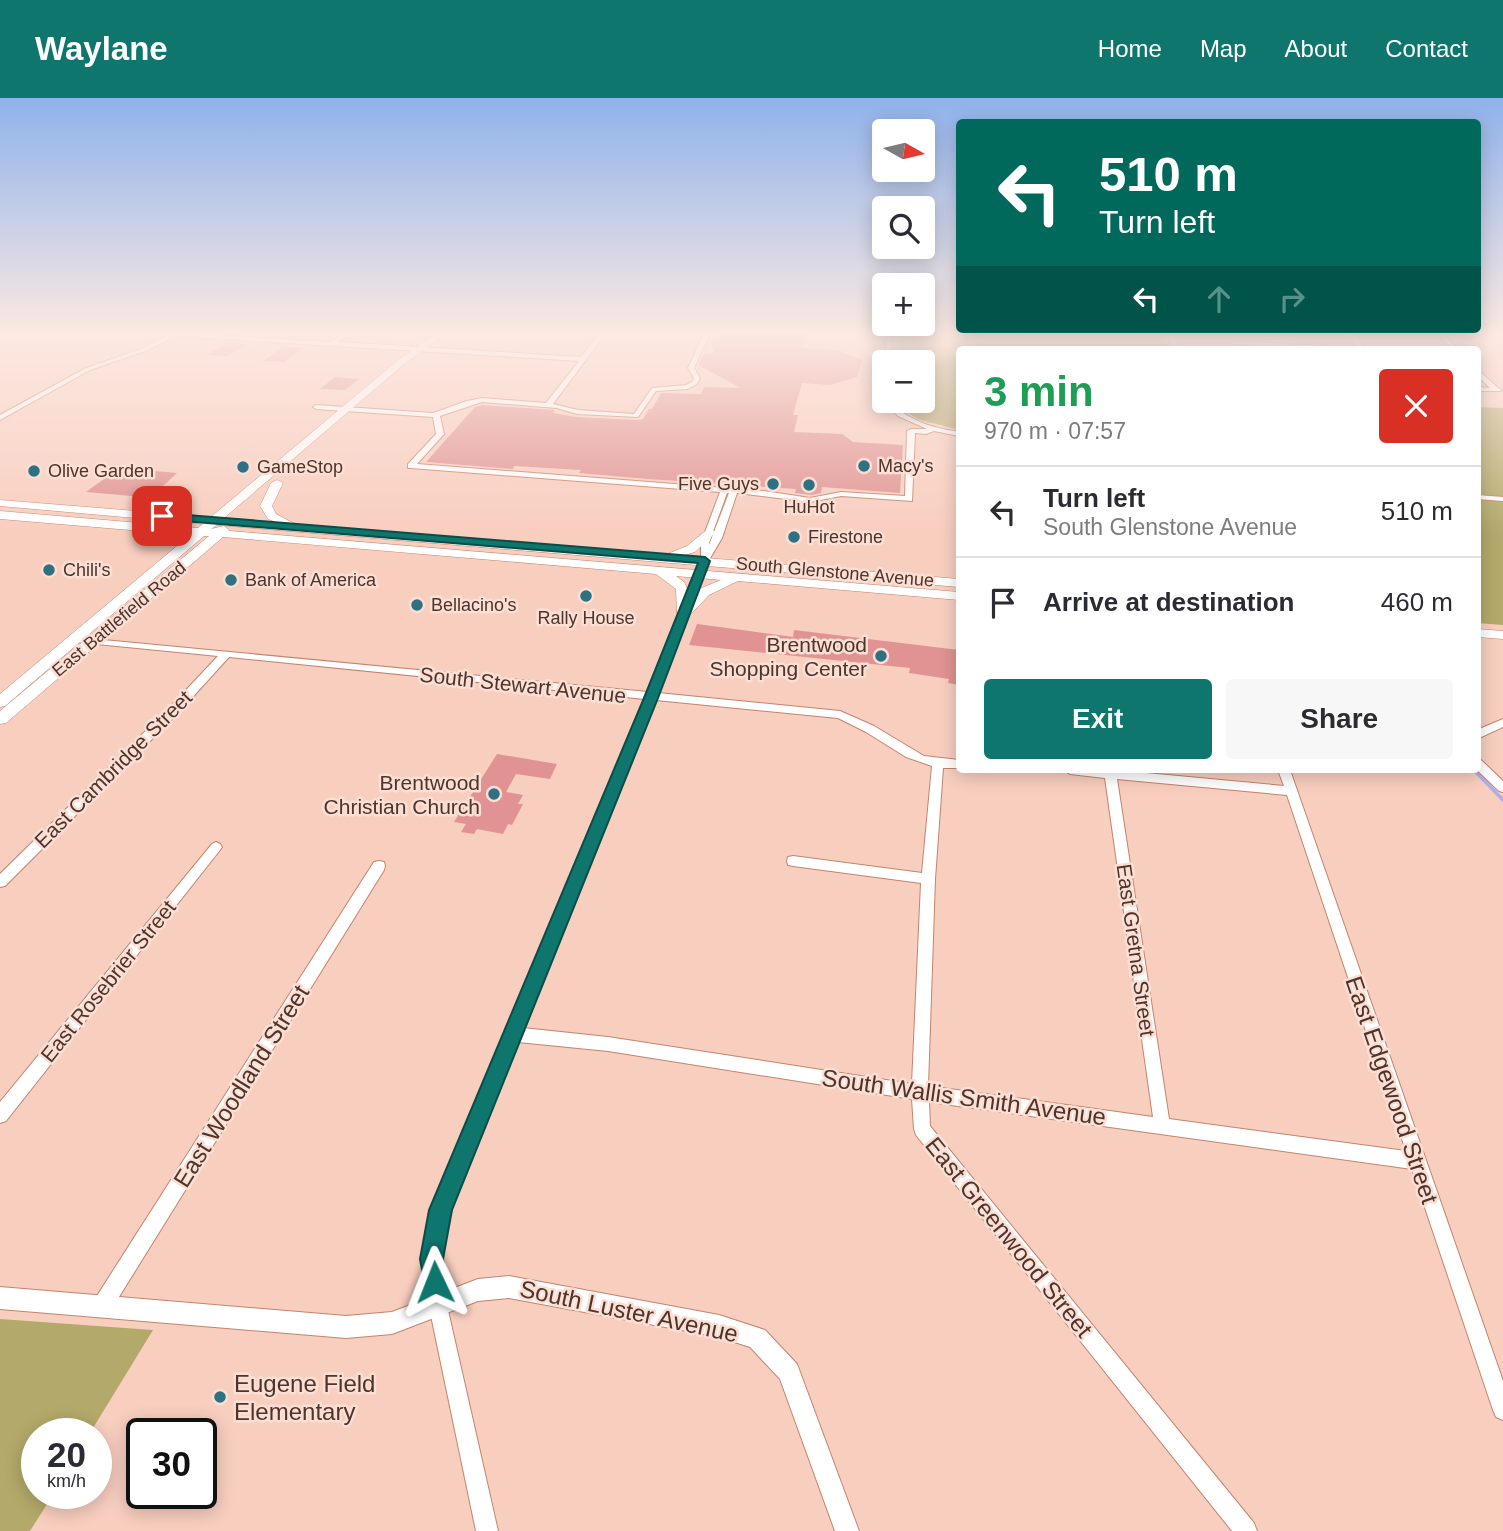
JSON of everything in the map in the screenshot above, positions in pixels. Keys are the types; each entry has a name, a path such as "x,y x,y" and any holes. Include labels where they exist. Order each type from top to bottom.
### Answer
{"main road":[{"name":"East Battlefield Road","path":"253,496 277,483 363,400"},
{"name":"East Battlefield Road","path":"0,719 186,563 217,527 353,410"},
{"path":"277,483 267,501 268,512 278,519 303,527"},
{"path":"162,516 209,510 253,496"},
{"name":"South Glenstone Avenue","path":"0,503 162,516 262,537 956,596"},
{"name":"East Battlefield Road","path":"217,527 233,522 248,509"},
{"name":"South Glenstone Avenue","path":"0,516 202,533 217,527"},
{"name":"South Glenstone Avenue","path":"233,522 656,556 708,555 732,563 956,583"},
{"path":"143,527 173,540 173,551 165,564"},
{"path":"656,556 685,552 709,532"},
{"name":"East Battlefield Road","path":"0,702 202,533"},
{"path":"186,563 222,544 262,537"},
{"path":"626,568 662,575 680,584 686,592 684,613"},
{"path":"684,613 698,597 712,587 723,582 748,578"},
{"path":"1481,633 1503,635"}],"street":[{"path":"0,418 33,400"},
{"path":"548,405 552,400"},
{"path":"316,407 435,414 474,401 548,405 582,413 638,415 647,400"},
{"path":"897,413 934,429 956,433"},
{"path":"435,414 440,434 411,466 810,500 841,494 909,499 911,431 934,429"},
{"path":"708,555 704,551 709,532 729,491"},
{"path":"487,1531 438,1306 431,1259 441,1210 651,698 708,555 729,491"},
{"path":"1481,497 1503,499"},
{"name":"South Stewart Avenue","path":"76,639 840,715 871,729 907,755 938,764 956,764"},
{"name":"East Cambridge Street","path":"0,883 176,708 225,654"},
{"path":"1481,733 1503,723"},
{"name":"East Greenwood Street","path":"938,764 928,879 920,1093 922,1129 1247,1531"},
{"path":"1481,766 1503,788"},
{"path":"1095,773 1290,791"},
{"name":"East Edgewood Street","path":"1285,773 1503,1410"},
{"name":"East Gretna Street","path":"1111,775 1162,1125"},
{"name":"East Rosebrier Street","path":"0,1115 216,847"},
{"path":"793,861 928,879"},
{"name":"East Woodland Street","path":"102,1306 379,866"},
{"name":"South Wallis Smith Avenue","path":"512,1034 608,1044 920,1093 1416,1161"},
{"name":"South Luster Avenue","path":"0,1298 346,1327 391,1324 478,1290 509,1287 719,1326 757,1338 789,1372 846,1531"}],"shaded area":[{"path":"935,400 956,400 956,429 917,419 908,413 935,413"},
{"path":"1481,407 1503,408 1503,625 1481,623"},
{"path":"0,1319 153,1330 99,1418 21,1418 21,1509 44,1509 30,1531 0,1531"}],"building":[{"path":"657,400 797,400 793,415 798,415 794,432 842,434 853,442 903,445 900,493 822,487 821,493 812,495 795,493 796,489 579,473 581,470 514,466 513,469 426,462 475,407 482,405 555,410 553,413 577,417 638,420 643,419 649,409 652,409"},
{"path":"119,468 177,473 164,485 143,497 86,492"},
{"name":"Brentwood Shopping Center","path":"697,624 793,637 794,630 956,650 956,684 948,683 949,679 909,673 910,668 689,645"},
{"name":"Brentwood Christian Church","path":"497,754 557,764 550,779 516,774 506,792 523,795 518,804 523,804 512,825 508,824 503,834 477,829 474,834 461,832 466,824 454,822"}],"waterway":[{"path":"1477,773 1503,800"}],"place":[{"name":"Macy's","path":"864,466"},
{"name":"GameStop","path":"243,467"},
{"name":"Olive Garden","path":"34,471"},
{"name":"Five Guys","path":"773,484"},
{"name":"HuHot","path":"809,485"},
{"name":"Firestone","path":"794,537"},
{"name":"Chili's","path":"49,570"},
{"name":"Bank of America","path":"231,580"},
{"name":"Rally House","path":"586,596"},
{"name":"Bellacino's","path":"417,605"},
{"name":"Brentwood Shopping Center","path":"881,656"},
{"name":"Brentwood Christian Church","path":"494,794"},
{"name":"Eugene Field Elementary","path":"220,1397"}],"route":[{"path":"162,516 705,561 441,1210 431,1259 435,1282"}]}
